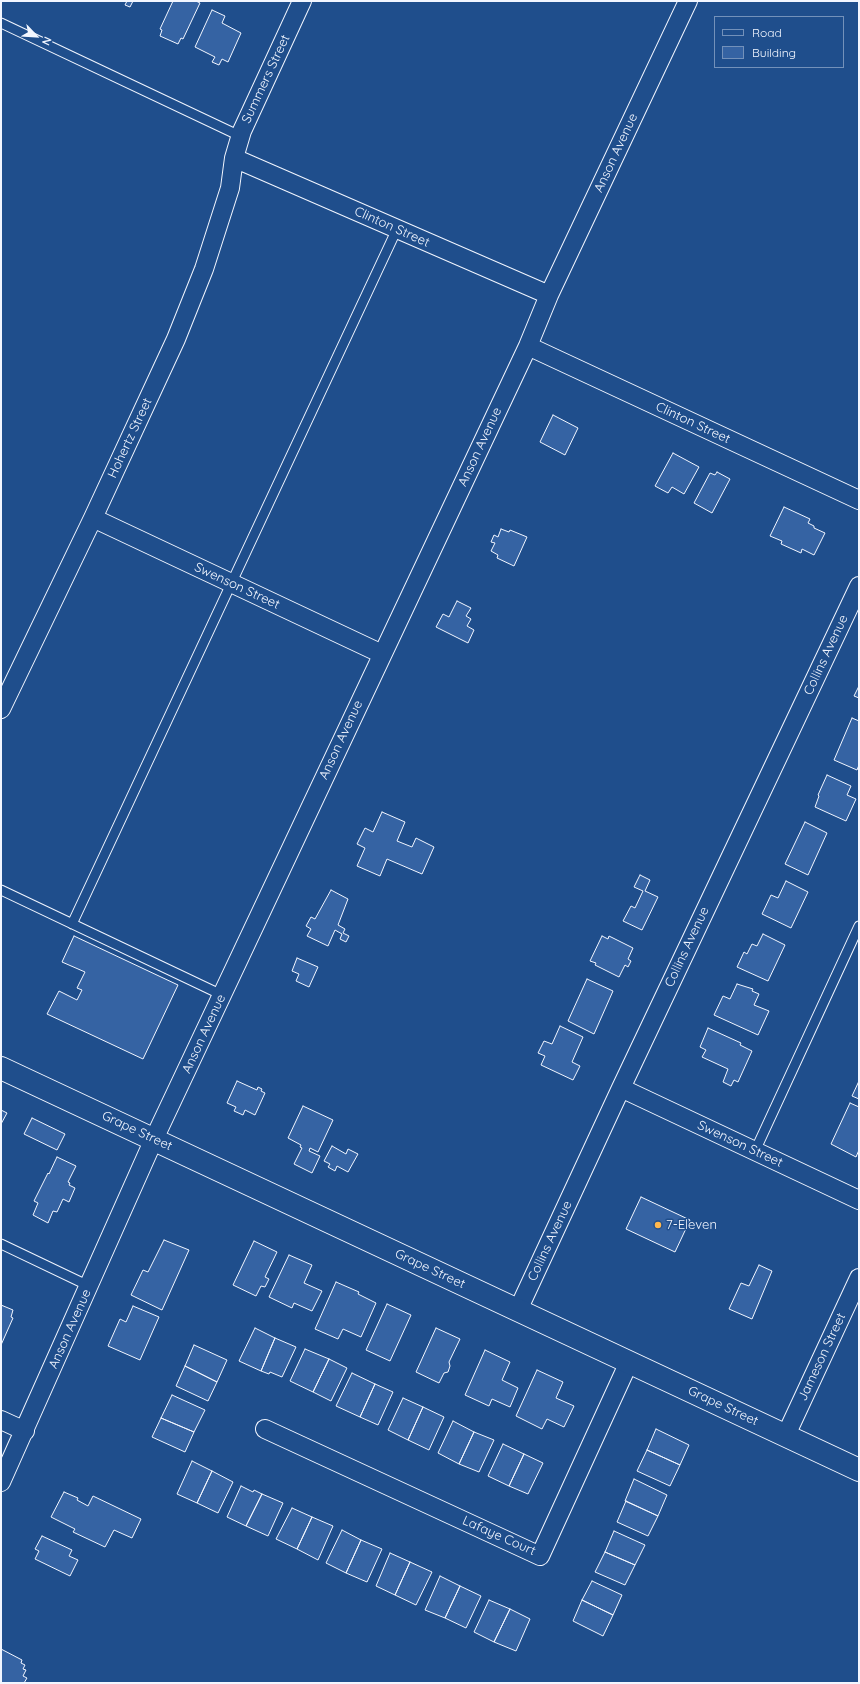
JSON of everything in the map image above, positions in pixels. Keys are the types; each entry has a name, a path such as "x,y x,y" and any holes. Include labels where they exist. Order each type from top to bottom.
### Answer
{"street":[{"name":"Summers Street","path":"234,158 240,136 280,46 302,1"},
{"name":"Anson Avenue","path":"1,1482 154,1140 528,346 549,295 688,1"},
{"name":"Clinton Street","path":"234,158 549,295"},
{"name":"Hohertz Street","path":"1,709 93,518 176,339 204,269 230,188 234,158"},
{"name":"Clinton Street","path":"528,346 859,500"},
{"name":"Swenson Street","path":"93,518 382,654"},
{"name":"Collins Avenue","path":"518,1310 621,1088 859,586"},
{"name":"Grape Street","path":"1,1068 859,1470"},
{"name":"Swenson Street","path":"621,1088 859,1200"},
{"name":"Jameson Street","path":"786,1435 859,1278"},
{"name":"Lafaye Court","path":"265,1429 540,1556 629,1362"},
{"path":"1,1420 25,1431"}],"lane":[{"path":"1,24 240,136"},
{"path":"72,924 397,229"},
{"path":"1,890 222,994"},
{"path":"755,1151 859,926"},
{"path":"1,1244 89,1286"}],"building":[{"path":"127,1 133,1 130,7 125,5"},
{"path":"173,1 196,1 200,3 183,39 181,38 178,44 160,36 162,30 160,29"},
{"path":"212,10 225,16 222,23 241,33 228,62 222,59 219,65 212,62 215,57 195,47"},
{"path":"553,415 578,428 565,455 540,442"},
{"path":"673,453 699,467 684,494 672,487 668,493 655,486"},
{"path":"717,472 730,479 712,513 694,503 710,473 715,475"},
{"path":"784,507 810,519 808,523 814,526 814,528 825,533 814,555 802,549 801,553 781,544 782,541 770,536"},
{"path":"501,529 509,532 510,530 527,537 514,566 497,558 498,555 491,551 495,543 491,542 494,535 498,537"},
{"path":"457,601 471,608 466,616 471,619 467,626 474,630 468,643 436,627 443,614 449,617"},
{"path":"859,686 859,698 854,696"},
{"path":"852,718 859,721 859,765 857,770 834,760"},
{"path":"827,775 851,786 847,795 856,799 846,821 815,807 819,796 818,795"},
{"path":"382,812 405,822 397,841 412,847 416,838 434,847 422,874 387,859 380,876 357,866 365,848 357,844 365,828 373,832"},
{"path":"805,822 827,833 808,875 785,864"},
{"path":"640,875 650,880 645,891 658,897 642,930 623,921 631,906 635,908 643,891 634,887"},
{"path":"786,881 808,892 791,928 762,914 771,895 778,898"},
{"path":"331,890 348,899 338,925 345,929 343,933 349,936 346,942 340,939 342,934 335,930 328,946 307,936 311,929 306,926 311,917 315,919"},
{"path":"763,934 785,945 768,981 737,967 744,952 747,954 752,944 757,946"},
{"path":"74,936 178,985 143,1059 47,1014 59,991 77,1000 82,990 77,988 85,972 62,962"},
{"path":"602,936 608,939 609,936 633,948 628,959 631,961 628,967 625,965 619,977 590,961"},
{"path":"297,958 318,967 309,987 296,981 299,974 292,971"},
{"path":"587,979 613,991 594,1034 568,1021"},
{"path":"737,984 753,989 752,991 759,994 754,1005 769,1011 758,1035 714,1015 723,996 730,999"},
{"path":"560,1026 583,1037 572,1062 580,1066 573,1080 541,1065 545,1056 538,1053 544,1041 552,1044"},
{"path":"708,1028 741,1043 740,1045 752,1051 738,1082 734,1080 731,1086 723,1082 728,1069 702,1057 706,1050 700,1047"},
{"path":"237,1081 257,1090 258,1087 265,1093 255,1115 245,1110 243,1115 234,1111 236,1107 227,1103"},
{"path":"859,1081 859,1099 852,1096"},
{"path":"850,1103 859,1107 859,1150 856,1157 831,1144"},
{"path":"303,1106 333,1120 318,1152 310,1148 309,1151 320,1156 312,1173 294,1164 302,1148 300,1147 301,1145 288,1138"},
{"path":"1,1110 7,1113 1,1124"},
{"path":"32,1118 65,1134 57,1150 24,1134"},
{"path":"332,1146 346,1154 348,1149 358,1154 348,1172 337,1166 335,1171 328,1167 330,1164 324,1161"},
{"path":"57,1157 76,1166 68,1182 70,1183 69,1185 75,1188 69,1202 63,1199 57,1212 53,1211 48,1223 33,1215 38,1203 34,1201"},
{"name":"7-Eleven","path":"641,1197 690,1220 675,1252 626,1229"},
{"path":"164,1240 189,1250 162,1310 131,1295 143,1270 148,1272"},
{"path":"254,1241 277,1252 265,1277 269,1279 265,1287 261,1286 256,1296 233,1285"},
{"path":"289,1255 312,1265 304,1283 322,1291 312,1311 294,1303 292,1308 269,1297"},
{"path":"759,1265 772,1271 752,1319 729,1309 741,1283 749,1286"},
{"path":"336,1282 359,1292 358,1294 376,1303 361,1337 343,1329 338,1339 315,1329"},
{"path":"387,1304 411,1315 390,1361 366,1350"},
{"path":"1,1305 13,1310 11,1317 13,1318 1,1345"},
{"path":"133,1306 159,1317 140,1360 108,1346 120,1319 126,1322"},
{"path":"255,1328 275,1338 261,1371 239,1361"},
{"path":"436,1328 460,1339 449,1362 450,1366 448,1372 444,1373 439,1383 416,1372"},
{"path":"275,1338 296,1347 282,1377 270,1372 269,1374 261,1371"},
{"path":"194,1345 227,1360 217,1382 185,1366"},
{"path":"305,1349 329,1359 313,1392 290,1381"},
{"path":"485,1350 510,1362 502,1380 518,1388 510,1407 492,1399 489,1406 465,1395"},
{"path":"329,1359 347,1368 331,1401 313,1392"},
{"path":"185,1366 217,1382 208,1401 176,1386"},
{"path":"537,1370 563,1382 556,1398 574,1406 564,1427 547,1419 542,1429 516,1416"},
{"path":"352,1373 375,1384 360,1417 336,1406"},
{"path":"375,1384 393,1392 378,1425 360,1417"},
{"path":"172,1395 205,1410 194,1432 161,1418"},
{"path":"403,1398 423,1407 408,1440 388,1430"},
{"path":"423,1407 444,1417 429,1450 408,1440"},
{"path":"161,1418 194,1432 185,1452 152,1437"},
{"path":"453,1421 474,1432 459,1464 438,1453"},
{"path":"656,1429 689,1445 680,1465 647,1450"},
{"path":"474,1432 494,1440 479,1472 459,1464"},
{"path":"503,1444 524,1454 509,1486 488,1476"},
{"path":"647,1450 680,1465 670,1486 637,1471"},
{"path":"524,1454 543,1463 528,1494 509,1486"},
{"path":"192,1461 212,1471 197,1503 177,1494"},
{"path":"212,1471 233,1482 218,1513 197,1503"},
{"path":"634,1479 667,1495 658,1516 625,1501"},
{"path":"241,1486 253,1492 254,1490 262,1494 246,1526 227,1517"},
{"path":"64,1492 78,1498 77,1500 88,1506 93,1496 141,1519 132,1538 114,1530 105,1547 73,1532 75,1529 51,1517"},
{"path":"262,1494 283,1503 268,1536 246,1526"},
{"path":"626,1501 658,1516 648,1536 617,1522"},
{"path":"292,1508 312,1517 297,1549 276,1539"},
{"path":"312,1517 333,1526 318,1560 297,1549"},
{"path":"342,1530 361,1540 346,1573 326,1563"},
{"path":"614,1531 645,1545 635,1565 605,1552"},
{"path":"42,1536 72,1550 69,1556 78,1560 70,1576 35,1559 39,1551 35,1549"},
{"path":"361,1540 382,1549 367,1582 346,1573"},
{"path":"605,1552 635,1565 625,1585 595,1572"},
{"path":"390,1553 410,1562 395,1595 376,1586"},
{"path":"410,1562 432,1572 416,1605 395,1595"},
{"path":"440,1576 460,1586 445,1618 425,1610"},
{"path":"592,1581 622,1595 613,1615 582,1600"},
{"path":"460,1586 481,1596 466,1628 445,1618"},
{"path":"489,1600 510,1609 494,1642 474,1632"},
{"path":"582,1600 613,1615 603,1636 573,1621"},
{"path":"510,1609 530,1619 516,1651 494,1642"},
{"path":"1,1649 22,1660 21,1663 25,1665 23,1669 26,1670 23,1676 27,1678 24,1683 1,1683"}],"place":[{"name":"7-Eleven","path":"658,1225"}]}
